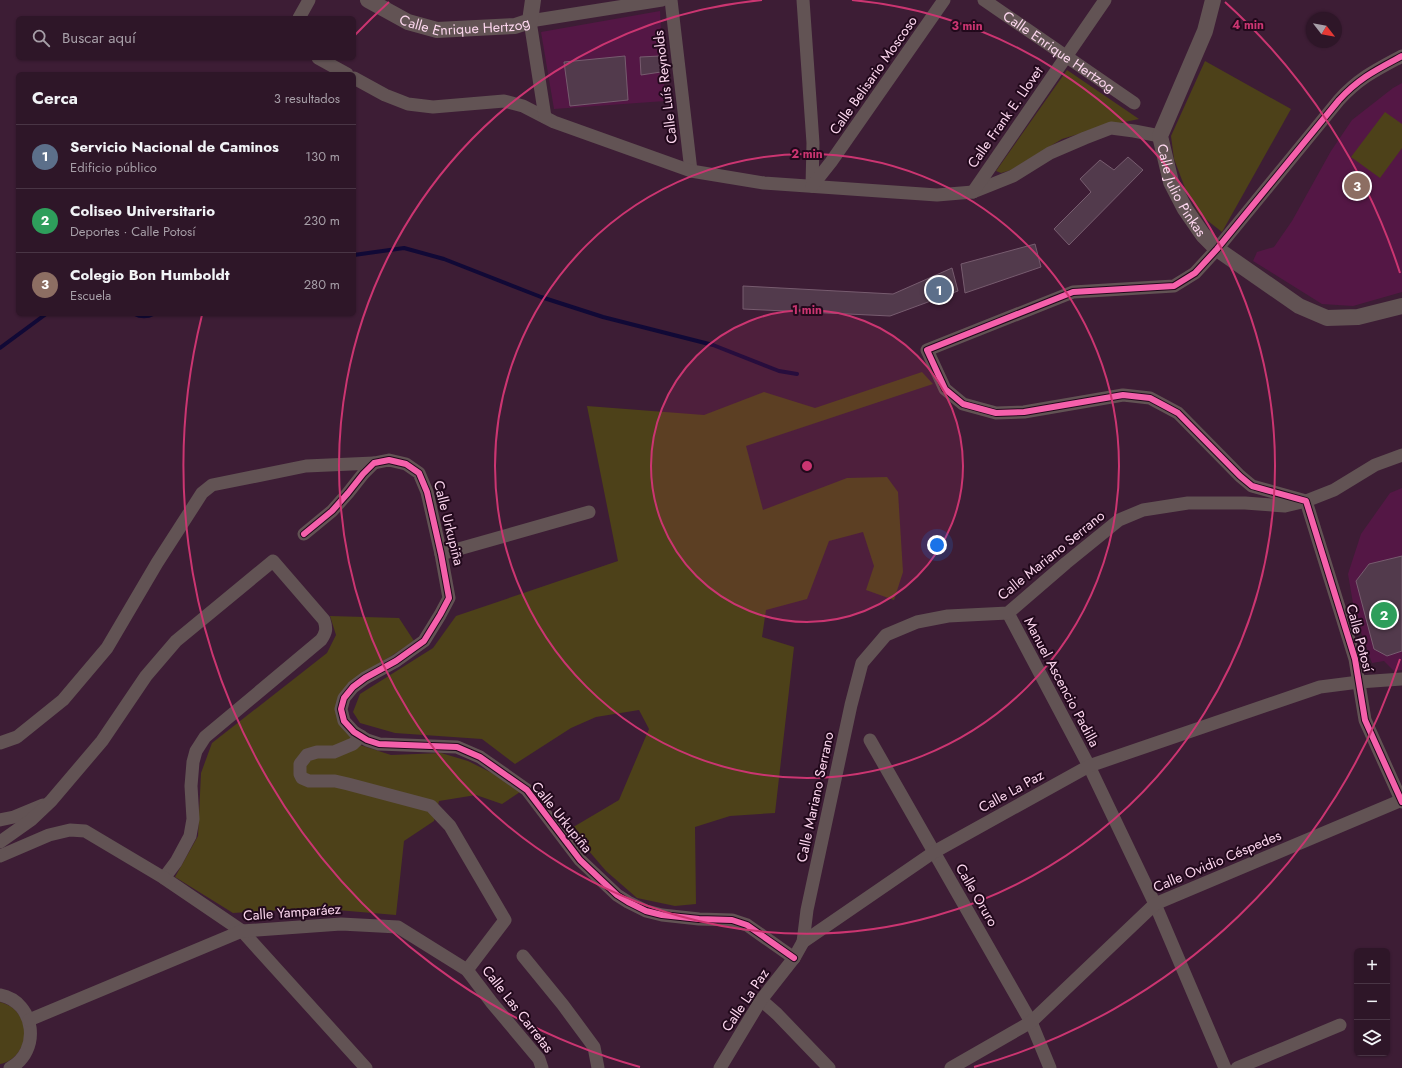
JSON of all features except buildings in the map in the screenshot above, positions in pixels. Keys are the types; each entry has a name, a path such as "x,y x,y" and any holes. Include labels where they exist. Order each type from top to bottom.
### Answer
{"street":[{"path":"300,16 310,0"},
{"name":"Calle Enrique Hertzog","path":"368,0 408,22 437,30 515,26 530,21 662,0"},
{"path":"533,0 530,21 545,117"},
{"name":"Calle Luís Reynolds","path":"671,0 691,171"},
{"path":"803,0 813,143 812,186"},
{"name":"Calle Belisario Moscoso","path":"812,186 831,162 944,0"},
{"name":"Calle Enrique Hertzog","path":"984,0 1134,103"},
{"name":"Calle Frank E. Llovet","path":"973,192 1105,0"},
{"name":"Calle Julio Pinkas","path":"1213,0 1205,31 1160,136 1171,182 1189,216 1203,235 1218,249 1299,306 1326,318 1358,317 1402,306"},
{"path":"1306,501 1252,486 1240,476 1219,453 1178,414 1150,398 1123,395 1024,412 996,413 963,404 945,389 927,350 1073,292 1174,286 1195,273 1218,249 1352,86 1367,75 1402,56"},
{"path":"322,60 343,72"},
{"path":"356,79 385,96 408,104 433,106 504,100 523,106 545,117 691,171 764,183 937,195 973,192 1013,176 1050,153 1111,128 1134,130 1160,136"},
{"name":"Calle Mariano Serrano","path":"803,942 808,903 851,705 862,663 886,635 917,622 948,616 1008,613 1119,520 1143,510 1188,503 1245,503 1285,506 1306,501 1334,490 1375,465 1402,455"},
{"name":"Calle Urkupiña","path":"0,742 17,737 63,700 107,648 181,525 202,493 212,485 306,466 374,463 389,460 406,464 419,473 426,492 441,554 449,598 440,616 424,641 396,661 352,687 344,698 341,708 344,722 354,732 379,744 458,747 480,757 527,790 580,860 617,895 646,911 662,915 699,919 732,920 760,933 794,958"},
{"path":"304,534 332,511 374,463"},
{"name":"Calle Potosí","path":"1306,501 1355,659 1365,720 1402,801"},
{"path":"441,554 589,512"},
{"path":"0,842 31,820 51,801 102,740 146,676 176,641 273,561 324,620 326,633 321,640 205,737 196,751 193,762 191,786 193,819 190,836 176,862 164,878"},
{"name":"Manuel Ascencio Padilla","path":"1008,613 1089,766 1155,904 1225,1068"},
{"name":"Calle La Paz","path":"720,1068 761,1000 794,958 803,942 934,852 1089,766 1320,687 1402,679"},
{"path":"361,736 353,744 334,752 317,752 307,755 300,764 300,774 302,778 309,781 341,782 431,806 450,826 505,920 467,970"},
{"name":"Calle Oruro","path":"870,740 1031,1022 1050,1068"},
{"path":"0,820 14,817 51,801"},
{"name":"Calle Ovidio Céspedes","path":"951,1068 1031,1022 1155,904 1402,801"},
{"path":"0,856 49,835 70,830 85,831 164,878 242,931 366,1068"},
{"name":"Calle Yamparáez","path":"29,1020 242,931 340,924 398,927 467,970"},
{"path":"523,956 563,1005 594,1047 598,1068"},
{"name":"Calle Las Carretas","path":"467,970 492,1003 540,1059 542,1068"},
{"path":"0,995 10,998 16,1002 22,1008 29,1020 31,1036 28,1050 18,1062 10,1068"},
{"path":"761,1000 777,1014 829,1068"},
{"path":"1237,1068 1340,1025"}],"shaded area":[{"path":"660,11 665,101 554,109 541,32"},
{"path":"1205,61 1291,109 1222,232 1199,214 1185,188 1174,159 1171,136"},
{"path":"1067,70 1139,119 1105,126 1062,139 1011,170 1001,173 996,171"},
{"path":"1402,83 1402,292 1353,306 1322,304 1253,261 1257,252 1274,247 1292,221 1331,151 1352,120 1393,88"},
{"path":"1385,112 1402,124 1402,148 1380,178 1351,157"},
{"path":"922,372 933,384 746,446 763,510 847,478 887,477 898,492 903,572 894,600 866,590 874,566 863,532 829,541 807,599 766,610 762,637 794,647 775,813 730,816 695,827 696,904 675,906 637,898 606,871 570,829 619,800 649,729 639,710 596,717 571,728 515,764 482,739 395,733 360,723 353,712 360,694 433,648 456,616 618,561 587,406 704,415 764,392 815,408"},
{"path":"1402,488 1402,670 1394,671 1384,661 1372,663 1355,615 1348,574 1361,534 1390,493"},
{"path":"330,616 399,618 414,641 353,681 342,722 357,744 391,755 441,753 468,761 494,774 520,792 502,804 476,795 439,801 434,821 404,841 396,915 313,908 233,913 175,877 198,836 201,773 212,743 327,653 336,635"},
{"path":"0,1002 11,1006 16,1011 24,1026 24,1035 23,1043 15,1057 0,1064"}],"waterway":[{"path":"356,255 404,248 444,259 541,297 603,317 713,345 779,371 797,374"},
{"path":"0,348 43,316"},
{"path":"139,316 144,316"},
{"path":"144,316 149,316"}],"cycle path":[{"path":"1402,56 1368,75 1346,92 1217,249 1195,273 1174,286 1073,292 927,350 945,389 963,404 996,413 1024,412 1123,395 1150,398 1178,413 1240,476 1252,486 1306,501 1355,659 1365,720 1402,802"},
{"path":"304,534 332,511 374,463 389,460 406,464 419,473 427,492 449,598 424,641 396,661 365,678 353,687 344,698 341,709 344,721 354,732 367,740 379,744 457,747 480,757 527,790 580,860 617,895 646,911 662,915 699,919 732,920 747,925 794,958"}],"place":[{"name":"Colegio Bon Humboldt","path":"1357,186"},
{"name":"Servicio Nacional de Caminos","path":"939,290"},
{"name":"Coliseo Universitario","path":"1384,615"}]}
